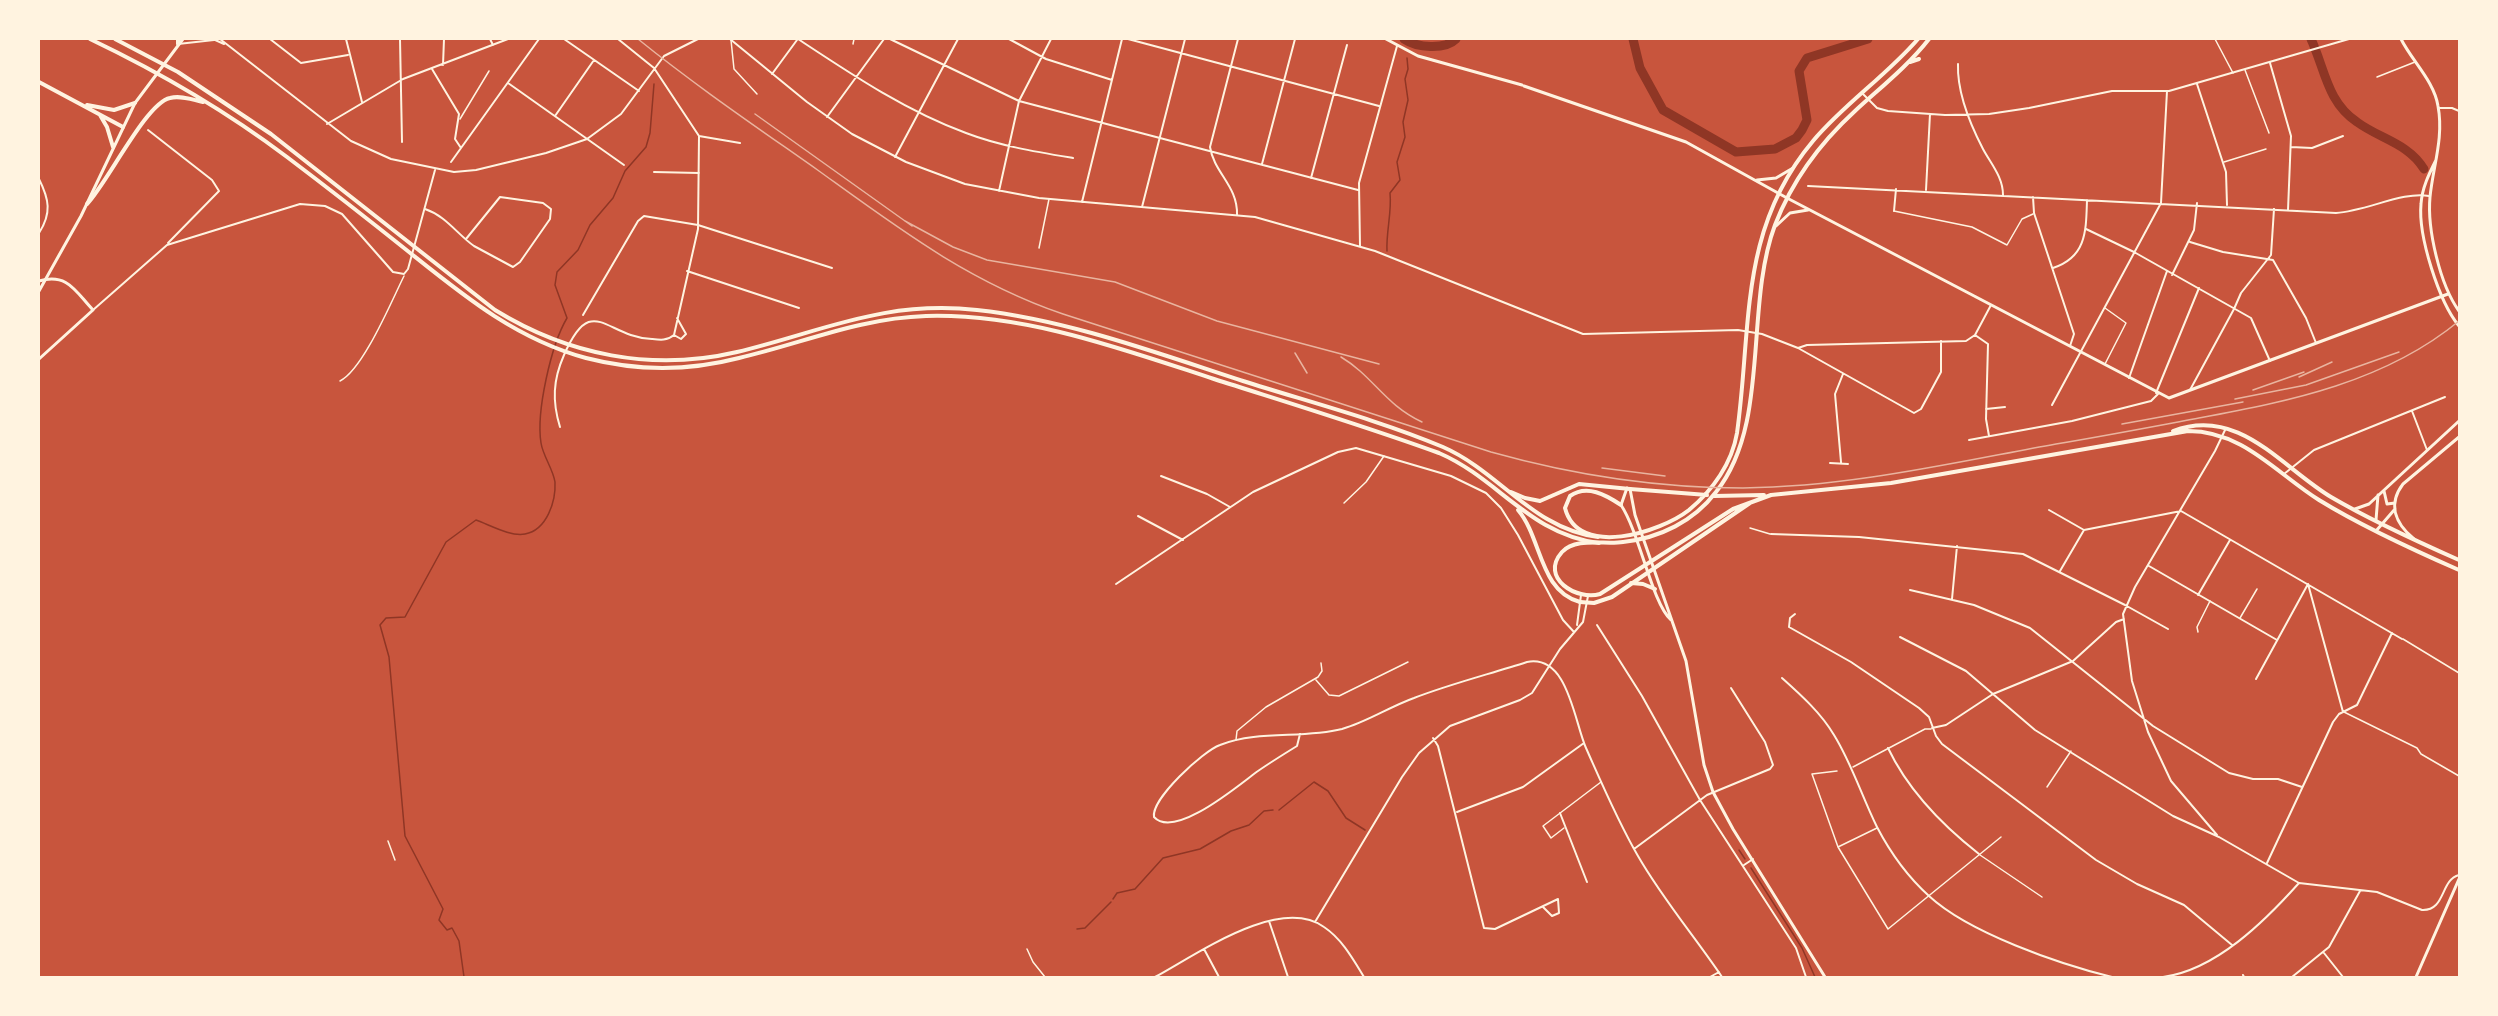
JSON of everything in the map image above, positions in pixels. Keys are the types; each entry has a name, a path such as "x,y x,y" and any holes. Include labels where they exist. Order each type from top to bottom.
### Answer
{"main road":[{"path":"90,39 208,103 288,157 480,308 543,343 598,361 655,368 709,364 756,354 847,326 901,317 960,316 1010,322 1077,337 1157,361 1429,450 1473,472 1512,503 1558,532 1599,543"},
{"path":"115,39 178,72 263,128 485,302 546,337 600,354 651,360 695,359 735,352 826,325 883,312 943,308 1002,314 1051,323 1149,351 1411,435 1472,462 1553,524 1579,534 1598,537 1624,536 1654,529 1688,511 1708,492 1725,468 1737,433 1754,261 1778,194 1793,168 1817,136 1918,39"},
{"path":"39,291 87,204 135,103 183,39"},
{"path":"1386,39 1423,58 1523,85 1680,139 1778,194 2157,393 2171,398 2448,294"},
{"path":"1771,495 1726,512 1605,592 1588,596 1581,595 1569,591 1560,583 1556,571 1557,561 1570,547 1626,542 1656,535 1692,515 1713,496 1733,467 1746,425 1761,277 1774,228 1787,198 1816,152 1868,99 1907,64 1929,39"},
{"path":"2401,39 2431,87 2439,108 2438,156 2430,196 2432,234 2448,294 2459,311"},
{"path":"1907,64 1919,59"},
{"path":"39,82 123,127"},
{"path":"87,204 101,189 143,122 158,104 177,97 208,103"},
{"path":"82,104 114,110 135,103"},
{"path":"99,114 107,127 113,147"},
{"path":"2438,156 2422,195 2421,218 2441,297 2459,326"},
{"path":"1755,180 1776,178 1793,168"},
{"path":"1774,228 1790,213 1810,210"},
{"path":"39,281 55,278 64,280 93,310 39,359"},
{"path":"2355,509 2369,504 2459,421"},
{"path":"1507,490 1525,498 1540,501 1579,484 1687,495 1771,495 1834,490 1915,479 2196,426 2226,428 2255,441 2315,487 2376,520 2459,560"},
{"path":"2169,432 2204,431 2223,436 2247,447 2320,500 2376,531 2459,570"},
{"path":"2416,540 2401,526 2395,503 2403,484 2459,437"},
{"path":"1621,505 1628,488"},
{"path":"1628,488 1634,512 1686,661 1704,765 1713,792 1825,977"},
{"path":"1598,537 1571,522 1565,508 1570,496 1582,490 1589,490 1621,505 1637,537 1655,589 1671,620"},
{"path":"2384,490 2387,504 2395,503"},
{"path":"2376,531 2378,495"},
{"path":"1512,503 1531,528 1555,587 1565,596 1588,603 1606,599 1750,502"},
{"path":"2376,531 2395,509"},
{"path":"1630,584 1643,584 1655,589"},
{"path":"2416,977 2459,877"}],"street":[{"path":"177,44 213,39 225,44"},
{"path":"220,39 327,124 376,153 435,170 476,170 558,150 587,139 613,122 639,92 654,68 669,51 698,39"},
{"path":"270,39 301,63 348,55"},
{"path":"346,39 348,55 362,102"},
{"path":"400,39 403,79 402,142"},
{"path":"443,65 444,39"},
{"path":"490,39 493,45"},
{"path":"327,124 403,79 508,39"},
{"path":"451,162 539,39"},
{"path":"564,39 639,92"},
{"path":"618,39 654,68 699,136 698,225 674,335"},
{"path":"730,39 827,117 895,158 941,176 999,192 1049,199 1238,215 1265,220 1360,246 1580,333 1755,332 1798,348 1911,412 1917,413 1941,372 1941,341"},
{"path":"730,39 734,69 757,94"},
{"path":"772,74 798,39 857,78 920,112 968,134 1009,146 1073,158"},
{"path":"853,45 854,39"},
{"path":"827,117 884,39"},
{"path":"890,39 1019,101 1358,190"},
{"path":"895,158 957,39"},
{"path":"1009,39 1041,57 1113,80"},
{"path":"999,192 1019,101 1051,39"},
{"path":"1082,202 1122,39"},
{"path":"1128,39 1379,106"},
{"path":"1142,207 1185,39"},
{"path":"1238,215 1236,196 1211,152 1239,39"},
{"path":"1262,165 1295,39"},
{"path":"2215,39 2233,73"},
{"path":"1862,92 1880,110 1969,115 2026,109 2112,91 2167,91 2349,39"},
{"path":"1311,178 1347,45"},
{"path":"1360,246 1358,190 1397,45"},
{"path":"555,116 594,60"},
{"path":"2377,77 2415,62"},
{"path":"2270,63 2290,130 2292,147 2288,210"},
{"path":"1958,64 1958,78 1969,115 1979,141 2001,179 2003,195"},
{"path":"432,69 460,119"},
{"path":"2245,70 2269,133"},
{"path":"461,148 455,139 460,119 489,71"},
{"path":"508,83 624,165"},
{"path":"2197,83 2228,183 2227,205"},
{"path":"2052,405 2161,203 2167,91"},
{"path":"2439,108 2452,108 2459,111"},
{"path":"1926,190 1930,114"},
{"path":"148,130 212,180 219,191 174,234 167,245"},
{"path":"699,136 740,143"},
{"path":"2292,147 2316,147 2343,136"},
{"path":"2223,163 2266,149"},
{"path":"340,381 351,373 370,345 408,269 435,170"},
{"path":"654,172 699,173"},
{"path":"39,178 49,205 46,221 39,233"},
{"path":"1808,186 2346,212 2372,207 2412,194 2430,196"},
{"path":"1896,189 1894,211 1972,227 2007,246 2022,219 2034,213"},
{"path":"425,209 441,216 466,240 513,267 520,262 550,219 552,209 543,203 500,197 466,240"},
{"path":"2033,197 2034,213 2074,334 2069,347"},
{"path":"1039,248 1049,199"},
{"path":"2052,268 2072,259 2086,229 2087,200"},
{"path":"2172,274 2190,242 2194,230 2197,203"},
{"path":"93,310 151,256 167,245 294,205 318,204 347,219 393,272 406,273"},
{"path":"2188,392 2241,293 2269,258 2274,209"},
{"path":"583,315 592,296 642,217 652,216 698,225 832,268"},
{"path":"2086,229 2134,252 2254,321 2270,361"},
{"path":"2190,242 2232,254 2269,258 2276,264 2306,318 2316,343"},
{"path":"687,271 799,308"},
{"path":"2129,378 2167,271"},
{"path":"1969,440 2072,421 2151,401 2157,393 2199,288"},
{"path":"1798,348 1807,345 1966,340 1975,335 1991,305"},
{"path":"2104,308 2127,323 2105,365"},
{"path":"674,335 681,339 686,334 677,317"},
{"path":"560,427 554,406 555,382 560,364 577,328 584,323 596,321 637,338 665,339 674,335"},
{"path":"1975,335 1988,344 1986,408 1989,436"},
{"path":"1841,462 1835,394 1843,374"},
{"path":"2284,474 2314,450 2445,397"},
{"path":"1986,408 2005,407"},
{"path":"2412,411 2427,450"},
{"path":"2219,837 2171,781 2142,718 2128,658 2124,619 2125,604 2181,511 2226,428"},
{"path":"1116,584 1259,488 1344,449 1356,448 1450,476 1478,487 1493,499 1518,535 1563,620 1574,632"},
{"path":"1344,503 1366,482 1385,456"},
{"path":"1830,463 1848,464"},
{"path":"1161,476 1207,494 1230,507"},
{"path":"2049,510 2084,530 2181,511 2459,673"},
{"path":"1138,516 1183,540"},
{"path":"1750,528 1771,534 1814,534 2023,554 2125,604 2168,629"},
{"path":"2060,571 2084,530"},
{"path":"2199,595 2231,539"},
{"path":"1952,599 1957,546"},
{"path":"2149,566 2277,640"},
{"path":"2256,679 2308,584"},
{"path":"2308,584 2343,712 2417,748 2421,754 2459,776"},
{"path":"2240,619 2257,589"},
{"path":"1910,590 1952,599 2018,622 2073,661 2142,718 2229,773 2253,778 2277,779 2302,787"},
{"path":"1578,626 1581,595"},
{"path":"1315,922 1402,777 1433,738 1455,724 1528,696 1538,687 1550,666 1583,622 1588,596"},
{"path":"2198,632 2197,627 2210,602"},
{"path":"1795,614 1790,618 1789,627 1851,662 1919,708 1929,717 1932,729 1941,744 2096,860 2138,884 2184,905 2232,945"},
{"path":"1850,768 1925,729 1946,725 1993,694 2073,661 2116,622 2124,619"},
{"path":"1597,625 1642,696 1700,800 1796,948 1806,977"},
{"path":"2267,864 2333,722 2343,712 2357,705 2392,633"},
{"path":"2402,639 2404,634"},
{"path":"1900,637 1966,671 2035,730 2173,816 2219,837 2299,883 2377,892 2422,910 2430,910 2437,906 2450,880 2459,877"},
{"path":"1300,734 1297,746 1213,804 1174,822 1156,820 1154,810 1160,799 1206,753 1217,746 1262,736 1342,728 1413,698 1527,662 1539,661 1550,666 1562,680 1584,743 1634,849 1722,977"},
{"path":"1315,679 1328,694 1339,696 1408,662"},
{"path":"1236,741 1237,731 1261,710 1315,679 1321,673 1321,663"},
{"path":"1782,678 1809,703 1835,736 1878,828 1902,866 1930,897 1989,933 2086,971 2112,977"},
{"path":"1634,849 1713,792 1770,769 1773,765 1765,742 1731,688"},
{"path":"1433,738 1438,746 1457,812 1486,929 1495,928 1558,899 1561,906 1559,913 1552,916 1543,907"},
{"path":"1457,812 1523,787 1584,743"},
{"path":"1888,748 1912,787 1942,823 1979,854 2042,897"},
{"path":"2047,787 2071,751"},
{"path":"1837,771 1812,774 1838,848 1888,928 1930,897 2001,837"},
{"path":"1564,828 1551,837 1543,826 1601,782"},
{"path":"1560,813 1587,882"},
{"path":"1838,848 1878,828"},
{"path":"388,841 395,860"},
{"path":"1744,866 1753,859"},
{"path":"2163,977 2200,965 2232,945 2270,916 2299,883"},
{"path":"2292,977 2324,953 2346,921 2360,891"},
{"path":"1155,977 1244,929 1269,921 1299,917 1315,922 1328,930 1344,947 1364,977"},
{"path":"1269,921 1288,977"},
{"path":"1028,949 1033,962 1045,977"},
{"path":"1204,949 1219,977"},
{"path":"2324,953 2343,977"},
{"path":"1710,977 1719,972"}],"waterway":[{"path":"1404,39 1416,44 1431,46 1445,45 1456,39"},
{"path":"1633,39 1640,68 1663,110 1736,152 1775,149 1796,138 1807,120 1799,71 1807,58 1868,39"},
{"path":"2311,39 2328,84 2339,105 2357,122 2410,153 2424,169"},
{"path":"1387,251 1390,193 1400,180 1397,162 1405,137 1403,122 1408,100 1405,79 1408,69 1407,58"},
{"path":"464,977 459,941 452,928 447,930 439,920 443,909 405,836 389,657 380,625 386,618 405,617 446,542 476,520 507,532 525,534 539,527 549,514 554,498 555,482 541,443 540,430 550,361 567,318 555,285 557,272 578,250 590,225 613,198 625,171 646,147 650,133 654,84"},
{"path":"1279,810 1314,782 1328,791 1346,818 1365,830"},
{"path":"1113,899 1117,893 1135,889 1163,858 1200,849 1231,831 1249,825 1264,811 1273,810"},
{"path":"1739,850 1745,859"},
{"path":"1751,868 1802,948 1815,977"},
{"path":"1077,929 1085,928 1111,902"}],"railway":[{"path":"638,39 727,106 906,233 965,270 1029,301 1491,452 1616,479 1679,486 1783,487 1900,473 2145,428 2268,404 2336,386 2400,360 2459,321"},
{"path":"755,114 912,226"},
{"path":"905,221 953,247 987,260 1115,282 1217,321 1379,364"},
{"path":"2235,399 2306,385 2399,352"},
{"path":"1295,353 1307,373"},
{"path":"1341,357 1362,373 1398,407 1422,422"},
{"path":"2299,377 2332,362"},
{"path":"2253,390 2304,372"},
{"path":"2122,424 2243,402"},
{"path":"1602,468 1665,476"}]}
